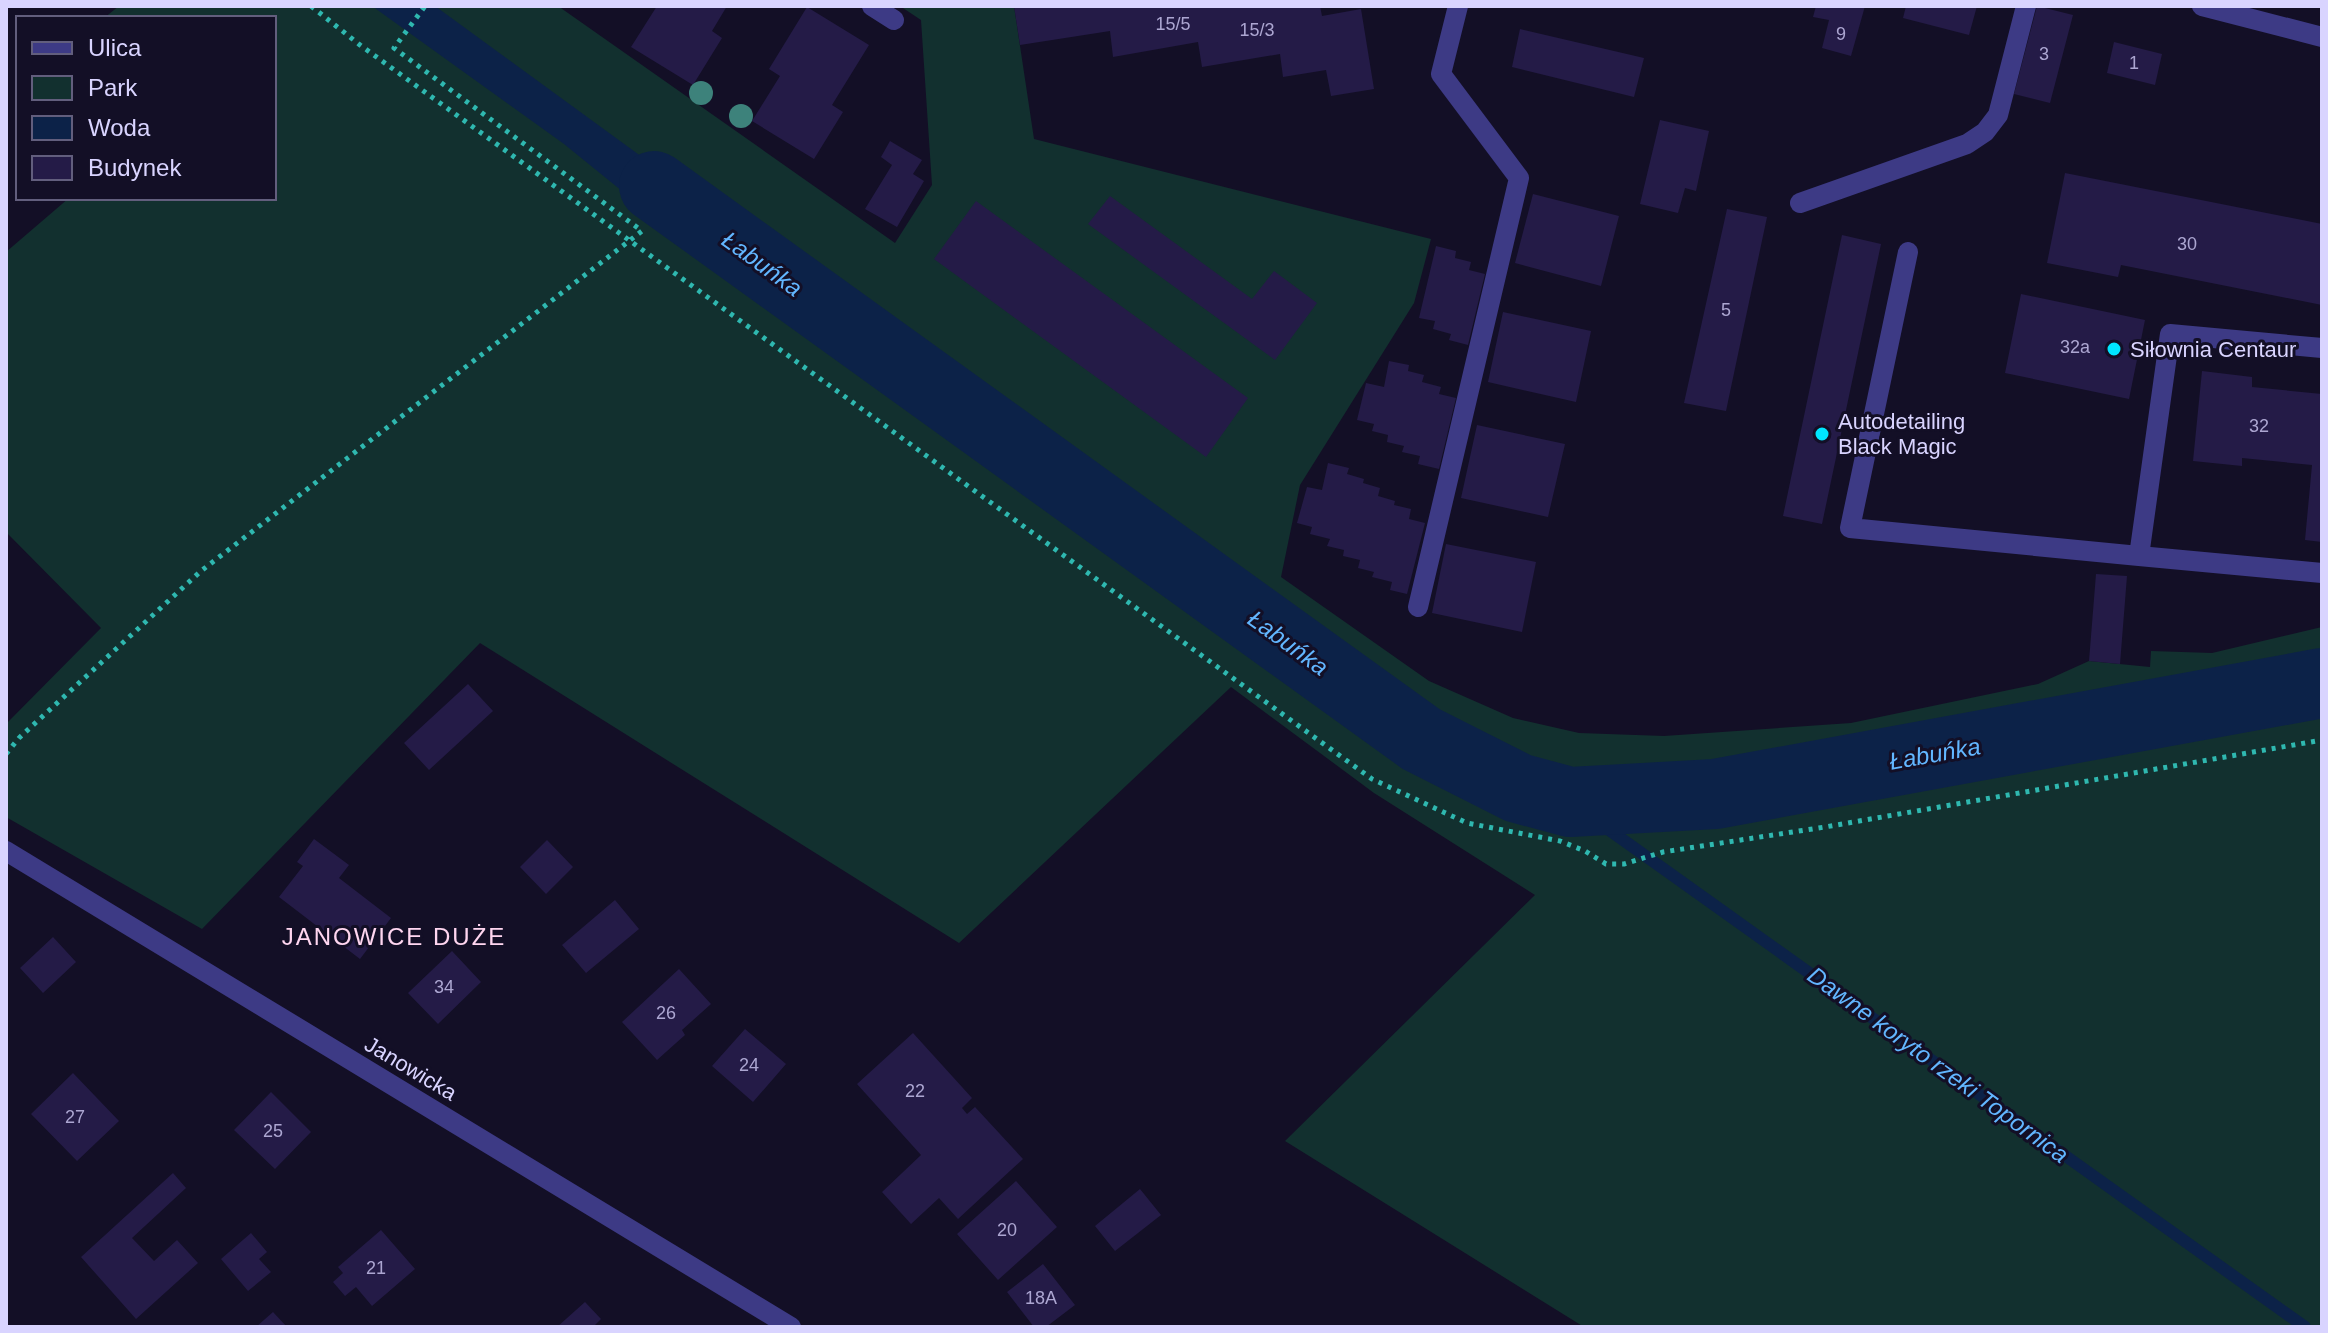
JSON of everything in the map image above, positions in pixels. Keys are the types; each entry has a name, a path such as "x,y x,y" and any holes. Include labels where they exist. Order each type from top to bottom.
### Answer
{"street":[{"path":"872,6 894,20"},
{"path":"1418,607 1519,178 1441,74 1458,6"},
{"path":"1800,203 1967,144 1985,132 1998,115 2026,6"},
{"path":"2202,6 2322,37"},
{"path":"1908,252 1850,528 2322,573"},
{"path":"2139,556 2170,334 2322,348"},
{"name":"Janowicka","path":"6,851 791,1327"}],"path":[{"path":"311,6 630,242 1372,779 1467,823 1560,841 1606,864 1624,864 1663,852 1825,827 2322,740"},
{"path":"6,754 19,738 201,571 642,231 394,48 425,6"}],"green space":[{"path":"119,6 558,6 895,243 932,185 921,20 900,6 1014,6 1034,139 1431,239 1414,303 1300,485 1281,577 1429,681 1513,718 1579,733 1664,736 1851,723 2038,684 2089,661 2150,667 2151,651 2212,653 2322,627 2322,1327 1584,1327 1285,1141 1535,895 1374,793 1231,687 959,943 480,643 202,929 6,817 6,724 101,628 6,532 6,252 67,200 276,200 276,16 106,16"}],"water":[{"path":"372,6 435,6 653,165 686,178 713,205 741,226 719,260 659,221 564,144"}],"building":[{"path":"657,6 727,6 712,31 722,38 693,85 631,47"},
{"path":"1014,6 1320,6 1322,16 1361,9 1374,89 1331,96 1326,70 1283,77 1280,54 1202,67 1198,42 1113,57 1110,31 1020,45"},
{"path":"1816,6 1865,6 1851,56 1822,48 1829,20 1813,17"},
{"path":"1906,6 1977,6 1969,35 1903,18"},
{"path":"2037,6 2073,15 2050,103 2014,94"},
{"path":"807,7 869,45 832,105 843,112 814,159 752,121 780,76 769,69"},
{"path":"1520,29 1644,58 1634,97 1512,67"},
{"path":"2114,42 2162,54 2155,85 2107,73"},
{"path":"1660,120 1709,131 1696,191 1685,188 1678,213 1640,204"},
{"path":"890,141 922,160 913,174 924,181 897,227 865,209 892,165 881,157"},
{"path":"2065,173 2322,224 2322,305 2121,265 2118,277 2047,263"},
{"path":"1533,194 1619,216 1601,286 1515,263"},
{"path":"1110,196 1252,299 1274,271 1317,303 1275,360 1088,224"},
{"path":"976,201 1248,398 1206,457 934,259"},
{"path":"1727,209 1767,217 1726,411 1684,403"},
{"path":"1842,235 1881,244 1822,524 1783,516"},
{"path":"1436,246 1456,251 1455,258 1471,262 1469,270 1485,274 1468,345 1449,340 1451,334 1433,329 1435,321 1419,318"},
{"path":"2021,294 2145,320 2129,399 2005,373"},
{"path":"1503,312 1591,331 1576,402 1488,382"},
{"path":"1389,361 1409,365 1408,371 1424,375 1422,382 1441,387 1439,394 1456,398 1439,469 1418,464 1420,456 1402,452 1404,446 1387,442 1388,435 1372,431 1374,424 1357,420 1366,383 1384,387"},
{"path":"2202,371 2252,377 2252,387 2322,394 2322,542 2305,540 2312,465 2242,458 2242,466 2193,461"},
{"path":"1477,425 1565,444 1548,517 1461,498"},
{"path":"1328,463 1349,468 1347,474 1380,488 1378,496 1395,501 1394,505 1411,509 1409,519 1425,523 1407,594 1390,590 1392,582 1372,577 1374,572 1358,568 1360,560 1343,556 1344,550 1327,546 1330,539 1310,534 1312,527 1297,523 1307,487 1322,490"},
{"path":"1446,544 1536,562 1522,632 1432,613"},
{"path":"2096,574 2127,576 2120,664 2089,661"},
{"path":"468,684 493,711 429,770 404,743"},
{"path":"314,839 349,865 339,878 391,918 360,959 279,897 303,866 297,862"},
{"path":"547,840 573,867 546,894 520,867"},
{"path":"615,900 639,929 586,973 562,945"},
{"path":"53,937 76,962 43,993 20,968"},
{"path":"452,951 481,982 438,1024 408,993"},
{"path":"679,969 711,1004 682,1030 685,1035 657,1060 622,1022"},
{"path":"745,1029 786,1064 753,1102 712,1066"},
{"path":"913,1033 972,1098 962,1108 967,1114 975,1107 1023,1159 958,1219 939,1198 911,1224 882,1192 921,1155 857,1084"},
{"path":"73,1073 119,1121 77,1161 31,1114"},
{"path":"271,1092 311,1132 275,1169 234,1130"},
{"path":"173,1173 186,1188 132,1238 154,1261 177,1240 198,1263 136,1319 81,1257"},
{"path":"1016,1181 1057,1227 998,1280 957,1234"},
{"path":"1140,1189 1161,1215 1115,1251 1095,1226"},
{"path":"381,1230 415,1269 372,1306 356,1287 345,1296 333,1282 343,1273 338,1267"},
{"path":"251,1233 267,1252 259,1259 271,1272 248,1291 221,1259"},
{"path":"1043,1264 1075,1305 1046,1327 1034,1327 1007,1292"},
{"path":"585,1302 601,1319 595,1325 597,1327 557,1327"},
{"path":"273,1312 287,1327 256,1327"}],"waterway":[{"name":"Łabuńka","path":"654,186 1421,739 1518,788 1570,802 1715,794 2322,683"},
{"name":"Dawne koryto rzeki Topornica","path":"1570,802 2305,1327"}],"place":[{"name":"Siłownia Centaur","path":"2114,349"},
{"name":"Autodetailing Black Magic","path":"1822,434"}],"district":[{"name":"JANOWICE DUŻE","path":"394,937"}]}
